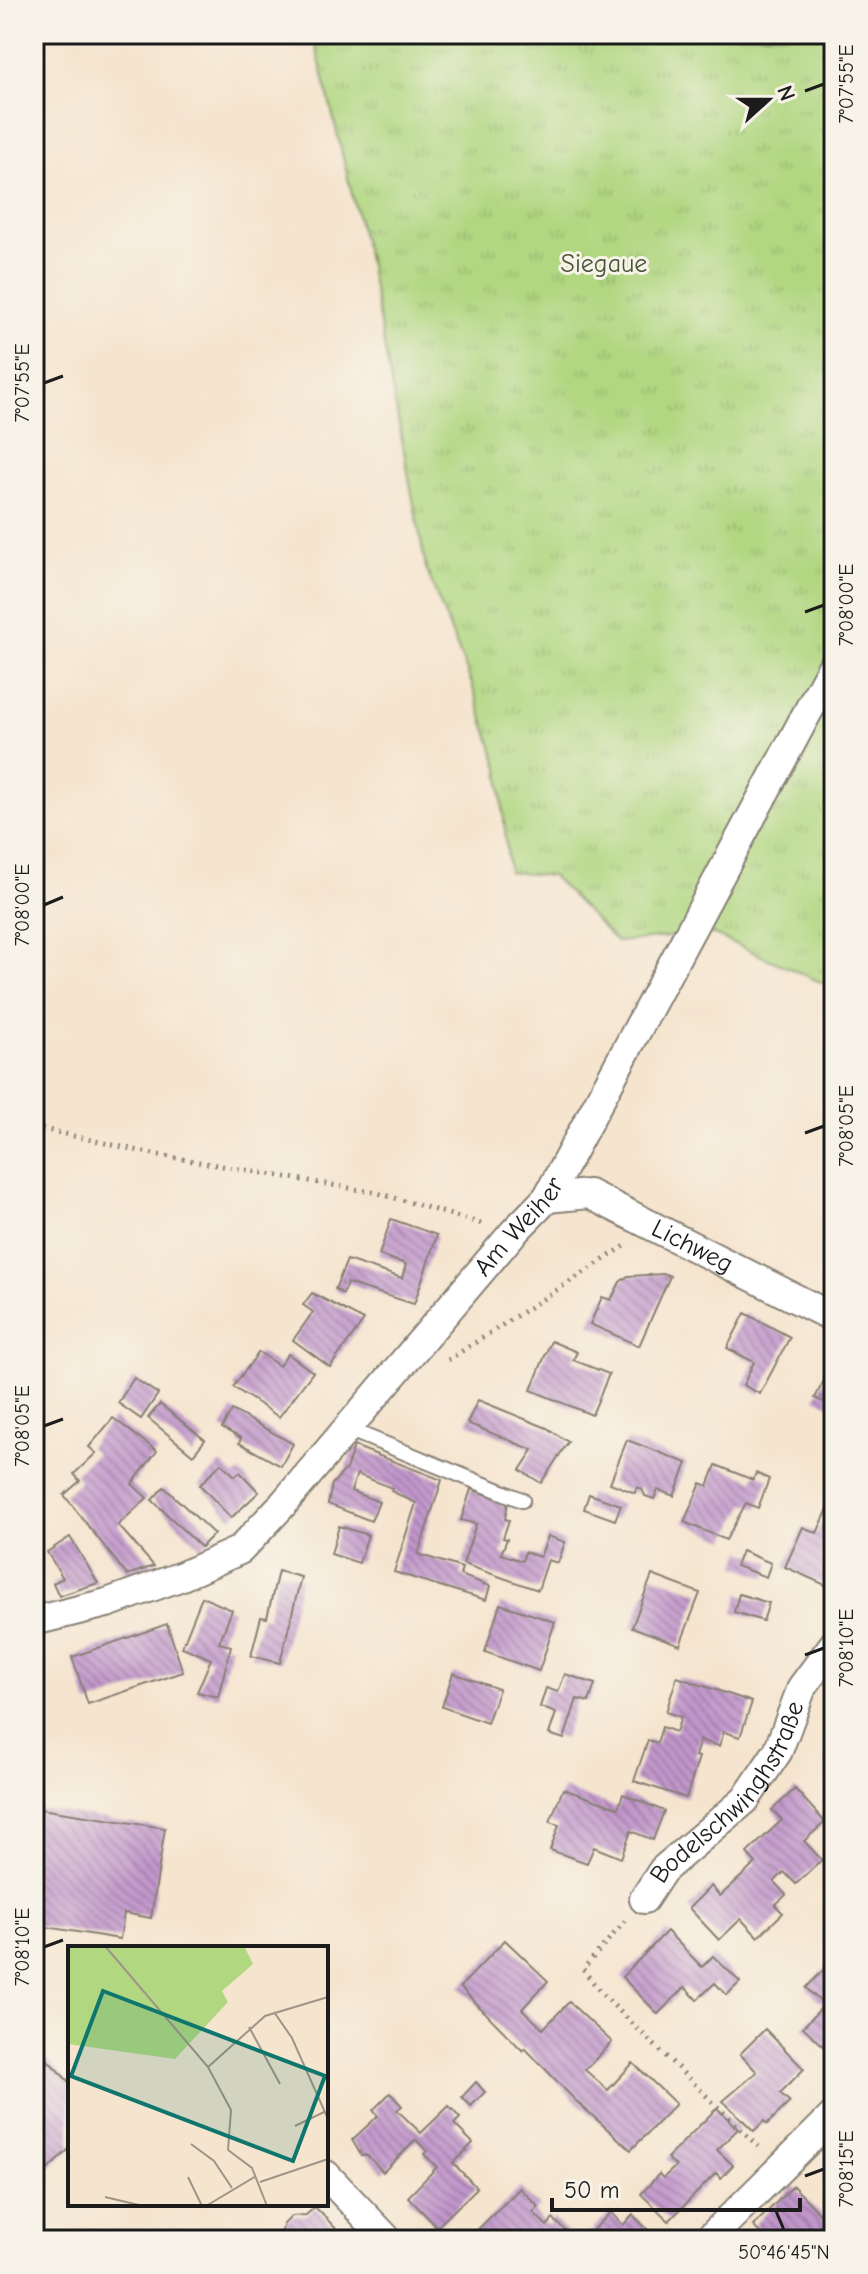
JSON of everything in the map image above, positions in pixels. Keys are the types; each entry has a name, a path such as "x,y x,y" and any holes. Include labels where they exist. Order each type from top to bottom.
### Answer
{"street":[{"name":"Am Weiher","path":"34,1621 107,1603 182,1576 240,1550 284,1503 344,1428 513,1233 547,1198 834,663"},
{"name":"Lichweg","path":"547,1198 589,1194 834,1318"},
{"name":"Bodelschwinghstraße","path":"644,1899 663,1870 745,1800 778,1751 802,1687 834,1644"},
{"path":"708,2240 834,2115"},
{"path":"328,2177 388,2240"}],"lane":[{"path":"344,1428 522,1500"}],"path":[{"path":"34,1127 153,1154 378,1193 513,1233"},
{"path":"442,1363 654,1227"},
{"path":"644,1899 583,1969 602,1994 779,2168"}],"green space":[{"name":"Siegaue","path":"313,34 834,34 834,988 710,933 617,942 552,876 509,872 499,768 471,682 426,568 368,260"}],"building":[{"path":"391,1219 437,1235 414,1304 347,1283 343,1294 335,1289 347,1260 402,1278 406,1264 379,1255"},
{"path":"628,1276 670,1276 639,1346 590,1324 602,1297 611,1300 620,1282"},
{"path":"312,1293 364,1320 330,1367 293,1340 313,1312 303,1305"},
{"path":"745,1313 790,1337 760,1394 743,1385 754,1362 727,1348"},
{"path":"551,1341 577,1352 573,1360 609,1374 592,1415 531,1390"},
{"path":"259,1352 279,1366 288,1354 313,1372 279,1417 233,1387"},
{"path":"834,1361 834,1407 815,1398"},
{"path":"134,1378 158,1394 141,1419 118,1403"},
{"path":"478,1400 547,1428 568,1442 541,1483 520,1470 533,1450 467,1423"},
{"path":"160,1404 205,1440 193,1455 148,1418"},
{"path":"232,1410 293,1444 281,1466 239,1443 241,1438 222,1428"},
{"path":"113,1418 157,1451 132,1484 147,1498 118,1525 154,1566 127,1575 64,1495 80,1481 74,1474 96,1453 89,1447"},
{"path":"627,1440 687,1463 674,1496 658,1490 654,1499 645,1496 642,1489 637,1487 635,1493 610,1483"},
{"path":"354,1446 442,1480 418,1554 462,1568 460,1575 490,1586 486,1600 394,1572 416,1503 391,1491 392,1488 357,1474 351,1491 379,1502 371,1521 328,1504 332,1484 346,1469"},
{"path":"221,1463 235,1476 240,1472 259,1492 231,1518 200,1485"},
{"path":"716,1465 753,1480 756,1473 769,1479 758,1508 746,1503 726,1540 684,1522 701,1483 708,1486"},
{"path":"164,1487 214,1534 201,1547 152,1500"},
{"path":"471,1489 508,1502 505,1519 509,1520 503,1538 507,1539 501,1554 522,1561 525,1552 540,1557 548,1536 565,1542 558,1563 548,1560 538,1590 463,1564 476,1524 461,1520"},
{"path":"589,1494 621,1505 615,1520 584,1509"},
{"path":"834,1496 834,1589 785,1567 803,1527 817,1533"},
{"path":"339,1526 368,1535 359,1563 331,1554"},
{"path":"70,1537 98,1583 59,1596 53,1583 63,1578 47,1552"},
{"path":"742,1551 771,1563 766,1577 736,1566"},
{"path":"278,1571 301,1577 280,1663 251,1656 261,1617 267,1618"},
{"path":"652,1575 700,1593 680,1645 632,1627"},
{"path":"739,1594 769,1603 763,1621 734,1612"},
{"path":"202,1597 232,1610 219,1643 231,1646 218,1697 197,1692 211,1659 182,1647"},
{"path":"500,1604 555,1622 539,1671 485,1652"},
{"path":"167,1624 183,1672 88,1704 72,1657"},
{"path":"453,1673 499,1689 487,1723 442,1707"},
{"path":"565,1674 595,1684 589,1702 577,1699 564,1739 549,1734 556,1713 540,1707 546,1688 558,1692"},
{"path":"677,1677 752,1702 740,1737 724,1732 719,1746 700,1740 695,1756 699,1757 686,1798 634,1781 648,1740 657,1743 662,1727 676,1732 681,1717 666,1712"},
{"path":"834,1745 834,1766 824,1758"},
{"path":"563,1789 618,1808 623,1794 664,1811 653,1840 631,1831 621,1858 594,1847 587,1863 550,1850 559,1825 550,1822"},
{"path":"795,1789 825,1822 804,1841 822,1860 796,1884 784,1872 774,1882 786,1895 775,1905 783,1913 758,1937 741,1919 719,1940 689,1908 711,1886 720,1896 756,1863 747,1853 782,1820 772,1810"},
{"path":"34,1808 165,1828 151,1918 124,1913 120,1939 34,1925"},
{"path":"667,1931 702,1967 713,1956 740,1982 727,1995 715,1983 697,2000 685,1987 658,2014 622,1977"},
{"path":"505,1940 548,1981 522,2009 543,2029 569,2002 612,2042 585,2070 608,2090 633,2063 676,2104 631,2150 576,2101 525,2048 523,2051 460,1987"},
{"path":"830,1963 834,1967 834,2056 803,2027 824,2005 806,1988"},
{"path":"765,2029 804,2069 780,2093 790,2102 767,2124 764,2121 754,2131 723,2101 757,2072 740,2054"},
{"path":"34,2046 68,2081 68,2150 34,2183"},
{"path":"476,2082 485,2092 471,2106 462,2097"},
{"path":"390,2093 402,2106 397,2110 421,2133 449,2106 460,2118 454,2124 473,2143 453,2163 477,2188 437,2227 408,2197 437,2167 424,2154 427,2151 416,2140 383,2172 367,2155 361,2155 352,2140 378,2116 373,2110"},
{"path":"717,2108 738,2129 717,2150 733,2165 721,2178 716,2173 669,2221 641,2194 659,2174 663,2178 676,2166 667,2158"},
{"path":"793,2186 834,2228 834,2240 767,2240 753,2226"},
{"path":"520,2188 539,2207 533,2212 547,2226 553,2219 567,2232 559,2240 467,2240"},
{"path":"315,2207 347,2240 284,2240 280,2236 284,2224 292,2216 306,2215"},
{"path":"611,2212 623,2225 633,2215 654,2236 650,2240 583,2240"}]}
